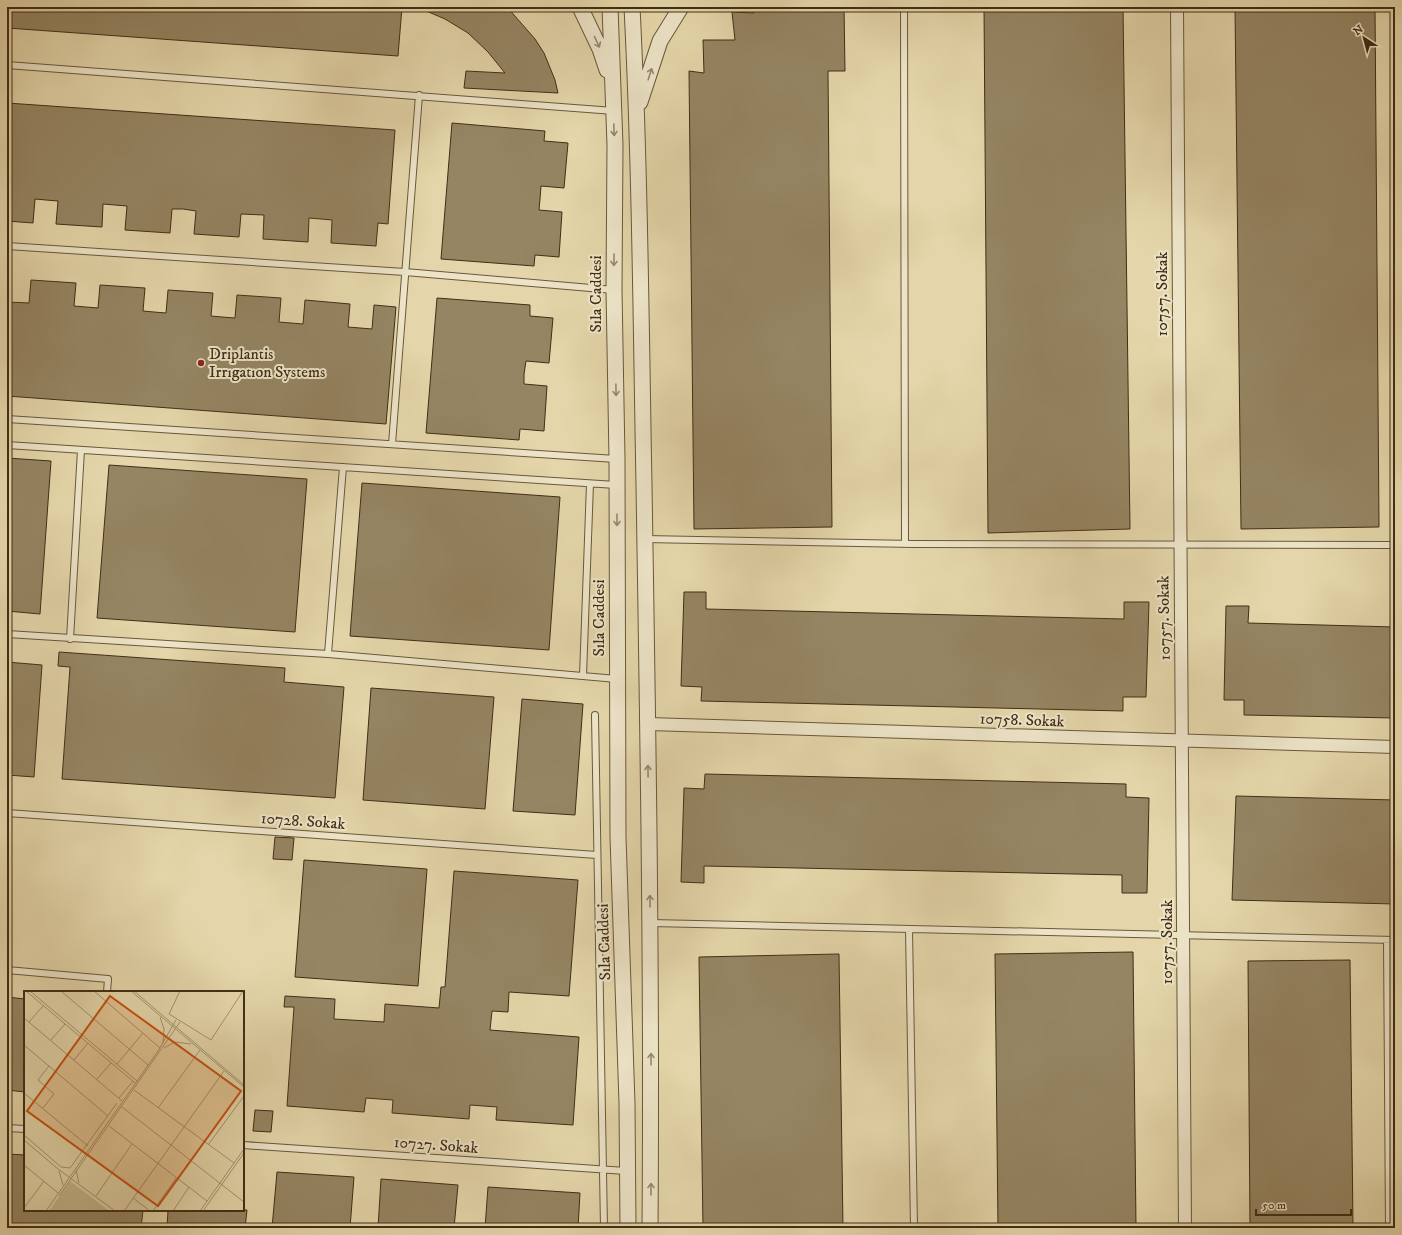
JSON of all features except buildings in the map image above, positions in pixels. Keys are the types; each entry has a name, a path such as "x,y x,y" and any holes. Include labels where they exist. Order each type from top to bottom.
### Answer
{"street":[{"path":"580,7 600,48 613,89"},
{"name":"Sıla Caddesi","path":"610,7 614,110 618,837 628,1171 628,1228"},
{"path":"632,7 637,111 648,724 650,923 650,1228"},
{"path":"637,111 660,42 681,7"},
{"name":"10757. Sokak","path":"1177,7 1185,1228"},
{"name":"10758. Sokak","path":"648,724 1395,747"}],"lane":[{"path":"904,7 905,544"},
{"path":"7,65 419,94 614,110"},
{"path":"392,444 419,94"},
{"path":"7,246 405,272 614,290"},
{"path":"7,419 617,459"},
{"path":"7,445 617,486"},
{"path":"70,639 81,450"},
{"path":"328,654 343,467"},
{"path":"583,676 590,484"},
{"path":"645,539 905,544 1395,546"},
{"path":"7,634 328,654 617,679"},
{"path":"595,715 604,1228"},
{"name":"10728. Sokak","path":"7,813 597,855"},
{"path":"650,923 1395,940"},
{"path":"910,929 914,1228"},
{"path":"1387,940 1389,1228"},
{"path":"7,970 108,979 107,991"},
{"path":"7,1128 24,1130"},
{"name":"10727. Sokak","path":"244,1145 628,1171"}],"place":[{"name":"Driplantis Irrıgatıon Systems","path":"201,363"}]}
